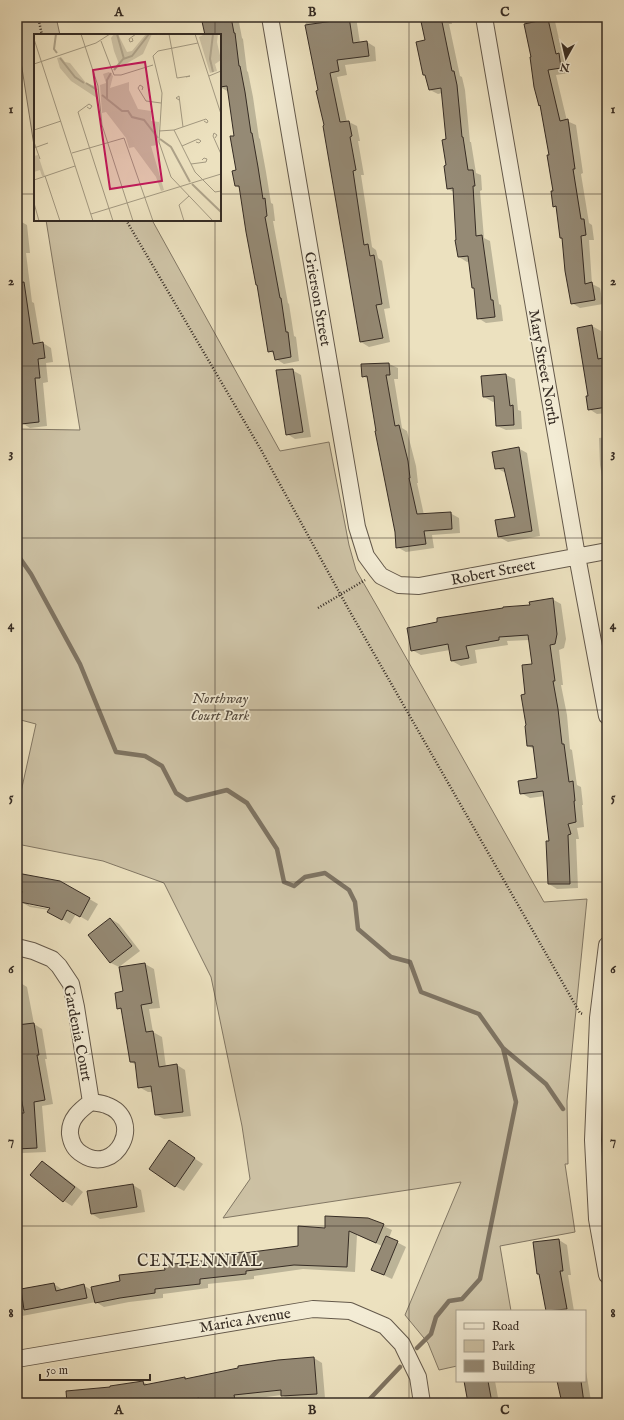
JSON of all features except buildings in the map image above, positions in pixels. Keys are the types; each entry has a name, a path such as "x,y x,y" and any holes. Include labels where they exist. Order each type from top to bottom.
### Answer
{"street":[{"name":"Grierson Street","path":"270,17 357,527 366,556 379,573"},
{"name":"Mary Street North","path":"484,17 577,556 607,716"},
{"name":"Robert Street","path":"379,573 399,585 419,586 607,551"},
{"path":"607,944 598,1018 593,1140 597,1219 607,1275"},
{"name":"Gardenia Court","path":"17,947 33,951 52,959 62,970 71,984 91,1102"},
{"name":"Marica Avenue","path":"17,1359 313,1309 350,1311 385,1326 402,1344 418,1377 422,1403"}],"path":[{"path":"38,17 42,34"},
{"path":"127,221 260,448 342,594 353,617 580,1013"},
{"path":"318,608 379,573"}],"green space":[{"path":"17,17 56,17 60,34 34,34 34,146 17,36"},
{"name":"Northway Court Park","path":"46,221 153,221 280,451 329,442 349,545 356,570 544,902 587,899 567,1101 568,1164 565,1164 575,1232 500,1246 511,1310 456,1310 456,1366 439,1370 428,1343 405,1315 461,1182 223,1218 250,1179 242,1126 211,977 164,883 103,861 17,844 17,810 36,724 17,719 17,429 80,430"}],"waterway":[{"path":"17,554 31,574 80,664 116,752 145,756 162,766 176,793 187,800 227,790 247,803 277,849 284,882 294,886 305,877 325,873 349,890 355,902 358,929 391,957 410,962 421,992 479,1014 503,1048 546,1084 563,1109"},
{"path":"417,1348 431,1334 436,1317 449,1301 462,1299 480,1279 516,1102 503,1048"},
{"path":"366,1403 400,1367"}],"district":[{"name":"CENTENNIAL","path":"200,1260"}]}
